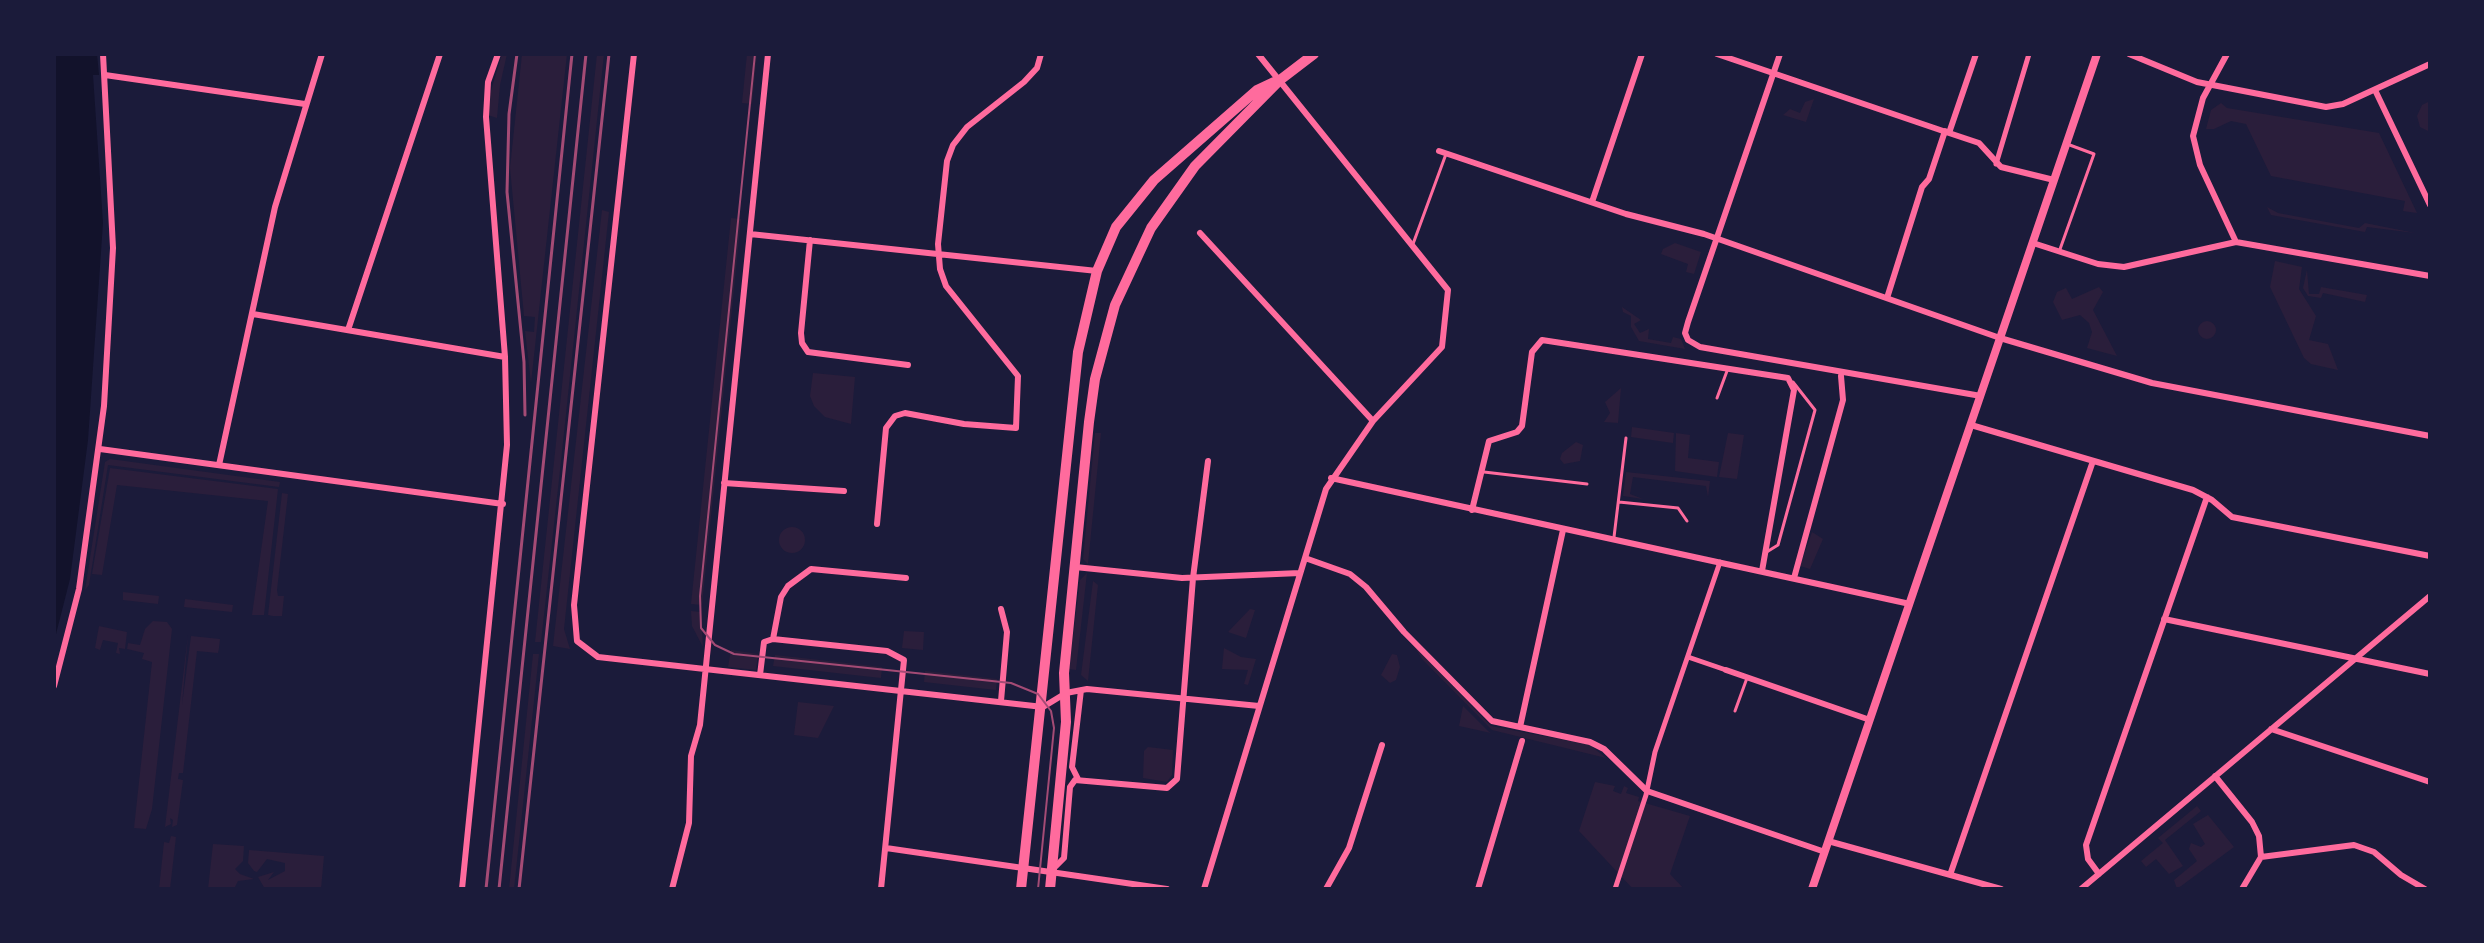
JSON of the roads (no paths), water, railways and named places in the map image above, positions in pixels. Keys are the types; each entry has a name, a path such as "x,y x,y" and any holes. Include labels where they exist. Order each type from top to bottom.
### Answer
{"main road":[{"path":"1050,889 1066,693 1064,673 1086,449 1095,379 1115,305 1151,228 1195,166 1280,80 1314,54"},
{"path":"1021,889 1037,724 1043,707 1078,352 1097,271 1116,227 1154,180 1257,90 1280,80"}],"street":[{"path":"54,686 79,589 100,449 113,248 103,54"},
{"path":"219,465 275,207 322,54"},
{"path":"348,330 440,54"},
{"path":"462,889 508,431 486,117 488,82 498,54"},
{"path":"634,54 574,605 574,636 598,657 1043,707 1066,693 1081,690 1259,706"},
{"path":"672,889 689,823 691,756 700,725 768,54"},
{"path":"877,524 886,428 895,416 905,413 964,424 1016,428 1018,376 946,286 938,252 947,161 953,145 967,127 1024,82 1037,68 1041,54"},
{"path":"1204,889 1331,478 1373,421 1442,347 1448,290 1258,54"},
{"path":"1592,202 1642,54"},
{"path":"1717,54 1979,143 1996,165 2054,180"},
{"path":"1780,54 1685,333 1691,343 1700,347 1981,396"},
{"path":"1887,298 1922,187 1929,179 1976,54"},
{"path":"1996,165 2029,54"},
{"path":"1812,889 2097,54"},
{"path":"2129,54 2210,85 2326,107 2375,90 2430,64"},
{"path":"2227,54 2196,116 2194,143 2236,242"},
{"path":"105,75 305,104"},
{"path":"2375,90 2430,205"},
{"path":"1443,152 1592,202 1717,239 2000,338 2178,390 2430,436"},
{"path":"1200,233 1373,421"},
{"path":"750,234 1097,271"},
{"path":"810,240 801,333 802,343 808,352 908,365"},
{"path":"2033,243 2098,264 2124,267 2236,242 2430,276"},
{"path":"253,314 505,357"},
{"path":"1472,510 1490,439 1513,433 1522,426 1532,352 1537,342 1554,339 1788,378 1793,382 1762,571"},
{"path":"1794,578 1843,400 1841,376"},
{"path":"1971,425 2207,497 2232,517 2430,556"},
{"path":"100,449 503,504"},
{"path":"1052,870 1064,858 1070,787 1078,779 1172,786 1177,775 1193,578 1208,461"},
{"path":"1950,875 2093,461"},
{"path":"1331,478 1910,604"},
{"path":"724,483 844,491"},
{"path":"2099,874 2088,859 2086,845 2207,497"},
{"path":"1520,727 1563,530"},
{"path":"1305,558 1350,574 1492,721 1593,743 1604,749 1647,791 1825,852"},
{"path":"1615,889 1647,791 1655,752 1720,562"},
{"path":"1075,567 1193,578 1300,573"},
{"path":"773,639 781,597 797,577 811,569 906,578"},
{"path":"2081,889 2430,596"},
{"path":"1001,609 1007,632 1001,701"},
{"path":"2164,619 2430,674"},
{"path":"760,675 764,642 773,639 895,652 904,660 881,889"},
{"path":"1688,657 1870,720"},
{"path":"1078,779 1072,767 1081,690"},
{"path":"2271,729 2430,782"},
{"path":"1478,889 1522,741"},
{"path":"1326,889 1349,848 1382,745"},
{"path":"2215,776 2252,822 2259,836 2261,857 2242,889"},
{"path":"1828,841 2001,889"},
{"path":"2261,857 2354,845 2374,852 2401,875 2425,889"},
{"path":"886,848 1022,865 1167,889"}],"lane":[{"path":"2059,252 2094,154 2067,144"},
{"path":"1412,247 1443,152"},
{"path":"1717,398 1728,367"},
{"path":"1765,553 1778,545 1815,410 1793,382"},
{"path":"1614,539 1626,438"},
{"path":"1483,472 1587,484"},
{"path":"1619,502 1678,508 1687,521"},
{"path":"1735,711 1747,678"}],"tram line":[{"path":"755,54 700,596 701,628 715,645 734,654 1011,683 1038,694 1051,711 1054,728 1038,889"}],"railway":[{"path":"517,54 509,114 507,192 524,362 525,415"},
{"path":"486,889 572,54"},
{"path":"499,889 586,54"},
{"path":"519,889 609,54"}]}
